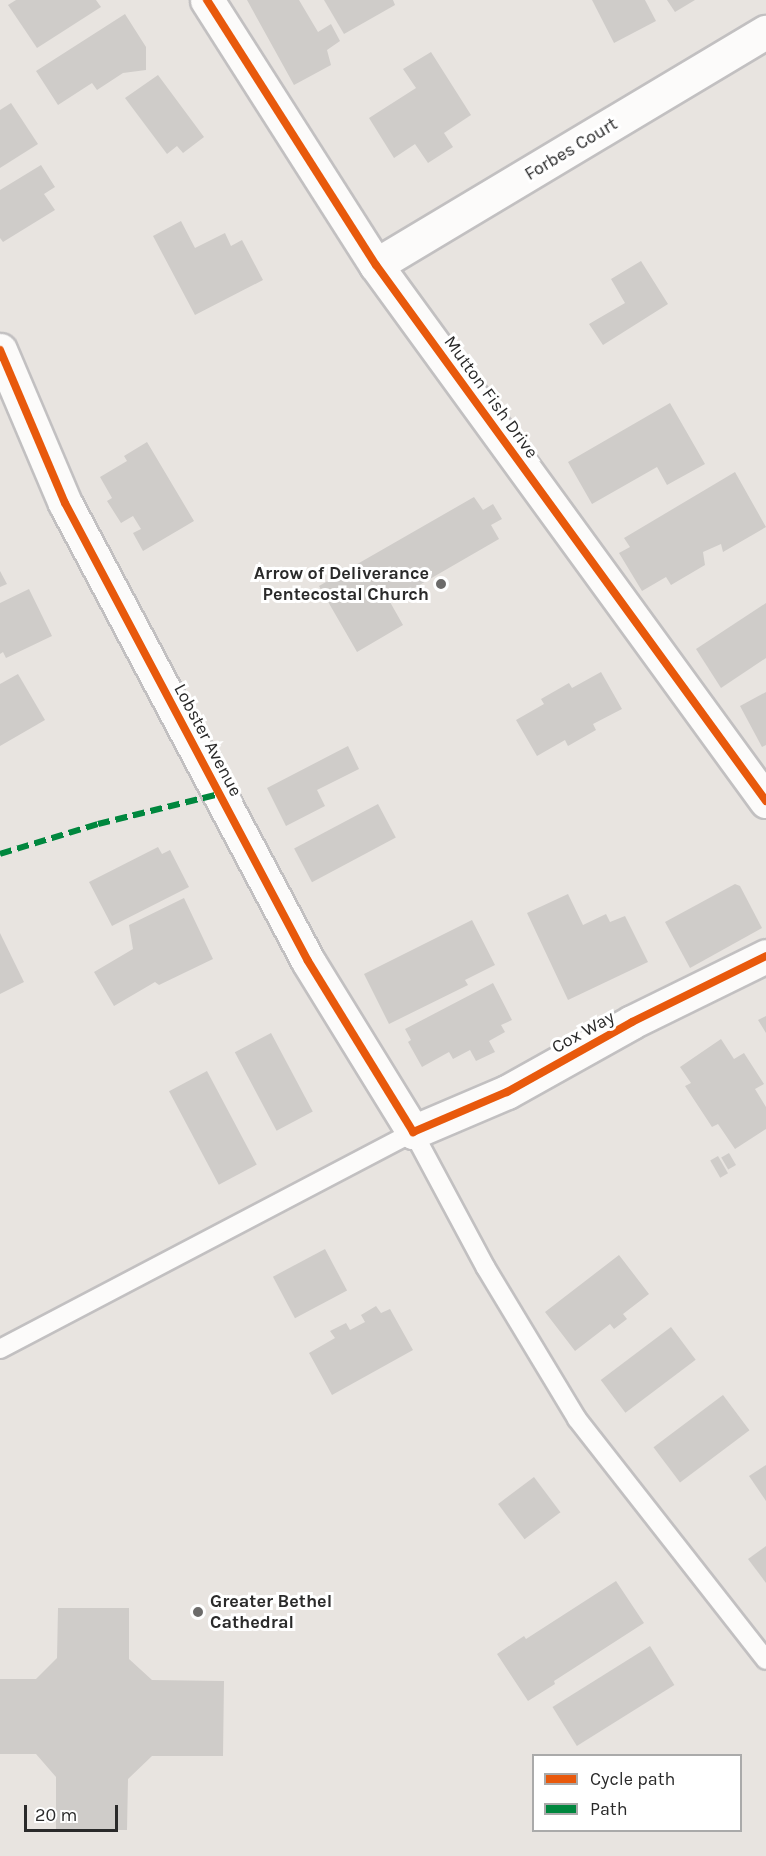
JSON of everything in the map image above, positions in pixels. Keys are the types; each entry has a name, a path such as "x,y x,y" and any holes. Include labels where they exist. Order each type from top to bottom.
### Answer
{"street":[{"name":"Mutton Fish Drive","path":"207,0 376,265 766,801"},
{"name":"Forbes Court","path":"376,265 766,32"},
{"name":"Lobster Avenue","path":"0,350 65,503 308,961 413,1132"},
{"name":"Cox Way","path":"413,1132 507,1092 632,1022 766,956"}],"lane":[{"path":"0,1349 413,1132 487,1270 577,1419 766,1660"}],"building":[{"path":"16,0 96,0 101,7 37,48 8,5"},
{"path":"247,0 299,0 318,32 331,24 340,41 327,50 331,65 294,85"},
{"path":"324,0 393,0 395,5 344,34"},
{"path":"592,0 645,0 656,21 614,43"},
{"path":"667,0 695,0 675,12"},
{"path":"125,14 146,47 146,70 123,73 97,90 92,83 58,105 36,71"},
{"path":"431,52 471,115 444,133 453,147 428,163 415,144 394,158 369,118 416,88 403,69"},
{"path":"158,75 204,137 183,153 177,146 167,154 125,98"},
{"path":"11,103 38,144 0,168 0,110"},
{"path":"41,165 55,187 44,194 55,210 3,242 0,238 0,190"},
{"path":"181,221 195,248 225,233 231,246 242,240 263,280 195,315 153,236"},
{"path":"641,261 668,304 603,345 589,324 625,303 611,279"},
{"path":"670,403 705,464 667,485 657,467 592,504 568,462"},
{"path":"147,442 194,521 143,551 133,533 141,529 133,516 121,523 107,501 112,498 100,477 127,461 124,456"},
{"path":"735,472 766,527 723,552 721,544 703,552 705,565 671,585 666,577 642,591 619,553 630,547 624,538"},
{"path":"474,497 483,510 493,504 502,519 491,525 499,539 390,602 403,625 357,652 319,586"},
{"path":"0,571 7,584 0,587"},
{"path":"29,589 52,636 6,658 3,652 0,654 0,603"},
{"path":"766,603 766,658 721,688 696,649"},
{"path":"601,672 622,709 593,724 596,730 568,746 565,740 537,756 516,720 544,704 541,699 569,683 572,688"},
{"path":"18,674 45,720 0,746 0,684"},
{"path":"766,692 766,745 762,747 740,706"},
{"path":"348,746 359,769 317,790 325,806 286,826 267,788"},
{"path":"378,804 396,838 312,882 294,849"},
{"path":"158,847 162,854 170,850 189,887 112,926 89,882"},
{"path":"735,884 740,886 762,928 690,968 665,922"},
{"path":"568,894 583,925 606,914 610,922 625,916 648,962 568,1000 527,913"},
{"path":"184,898 213,959 159,985 155,982 114,1006 94,972 133,949 129,925"},
{"path":"472,920 495,965 465,980 468,985 389,1024 364,974"},
{"path":"0,933 24,982 0,994"},
{"path":"493,983 512,1020 501,1025 505,1032 489,1041 495,1052 476,1061 470,1050 453,1059 449,1052 422,1067 408,1042 411,1040 405,1029"},
{"path":"766,1016 766,1033 758,1020"},
{"path":"271,1033 313,1112 277,1131 235,1052"},
{"path":"721,1039 734,1059 744,1053 764,1084 755,1089 766,1107 766,1129 735,1149 718,1124 712,1127 685,1086 691,1083 680,1067"},
{"path":"207,1071 257,1165 219,1185 169,1091"},
{"path":"729,1153 736,1165 728,1170 721,1158"},
{"path":"718,1156 728,1173 720,1178 710,1160"},
{"path":"325,1249 347,1290 295,1318 273,1277"},
{"path":"619,1255 649,1294 623,1314 627,1319 614,1329 610,1324 575,1351 545,1312"},
{"path":"376,1306 381,1313 390,1309 413,1350 332,1395 309,1353 335,1338 330,1331 346,1323 350,1330 365,1322 361,1315"},
{"path":"671,1327 696,1360 625,1413 601,1380"},
{"path":"723,1395 749,1430 680,1482 654,1447"},
{"path":"766,1465 766,1501 749,1476"},
{"path":"534,1477 560,1512 525,1539 498,1504"},
{"path":"766,1546 766,1583 748,1559"},
{"path":"616,1581 644,1623 554,1681 555,1684 528,1701 497,1654 524,1636 526,1639"},
{"path":"58,1608 129,1608 129,1659 152,1680 224,1681 223,1756 152,1756 128,1779 127,1830 56,1830 56,1777 36,1754 0,1754 0,1679 36,1679 57,1658"},
{"path":"650,1646 674,1685 577,1746 552,1707"}],"marked path":[{"path":"0,854 98,824 219,794"}],"cycle path":[{"path":"207,0 376,265 766,801"},
{"path":"0,350 65,503 308,961 413,1132 507,1092 632,1022 766,956"}],"place":[{"name":"Arrow of Deliverance Pentecostal Church","path":"441,584"},
{"name":"Greater Bethel Cathedral","path":"198,1612"}]}
